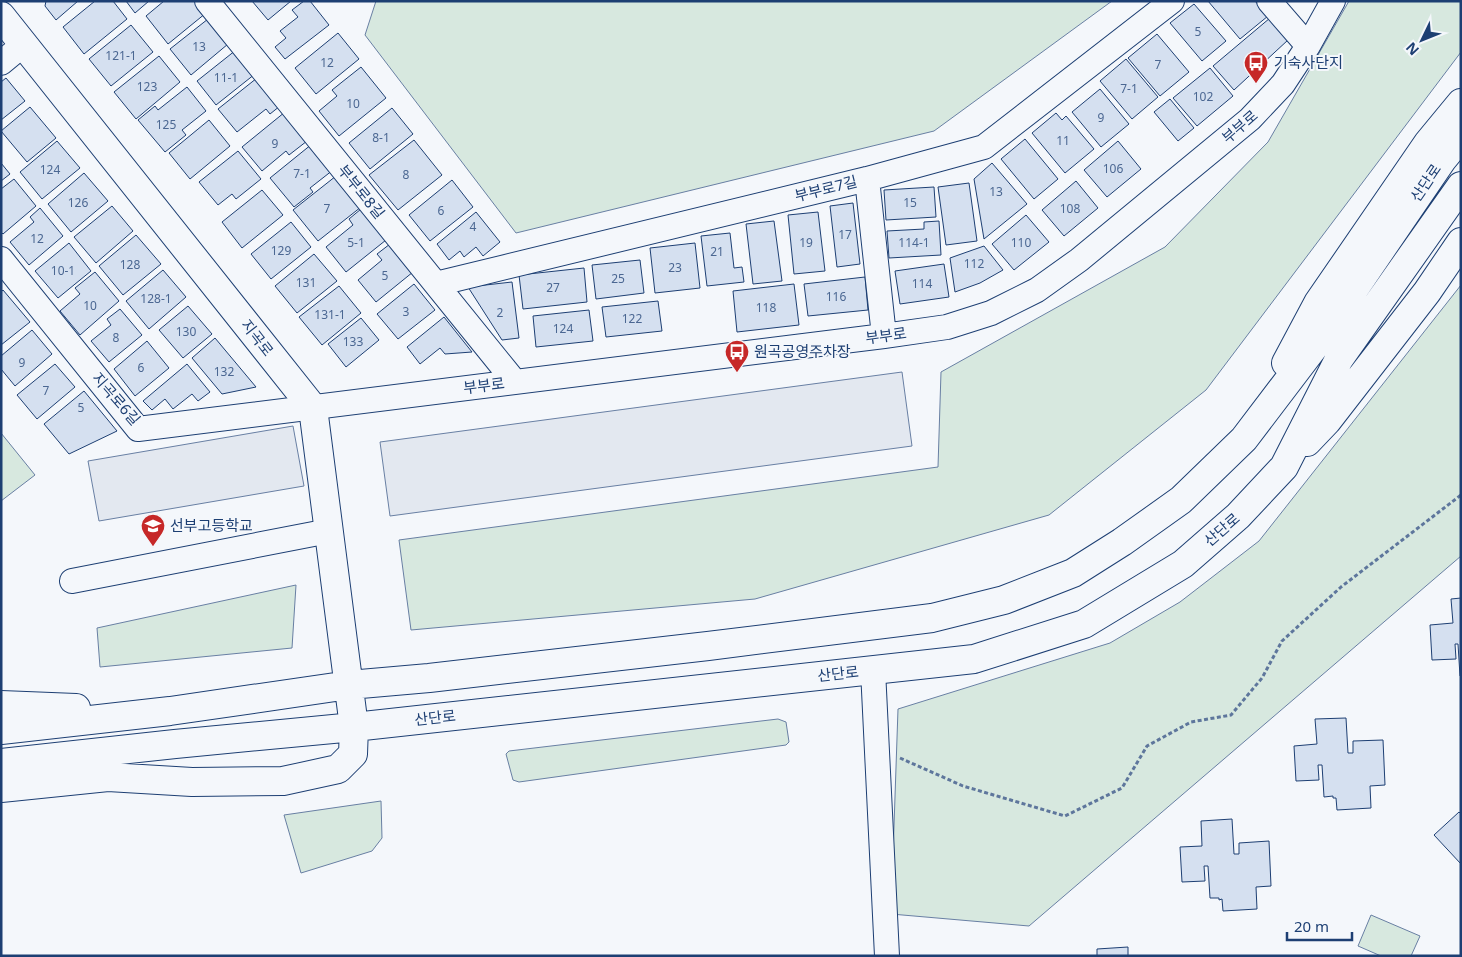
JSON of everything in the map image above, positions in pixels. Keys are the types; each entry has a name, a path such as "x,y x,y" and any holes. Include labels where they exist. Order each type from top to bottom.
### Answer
{"main road":[{"name":"지곡로","path":"1,16 313,408"},
{"path":"1244,440 1318,303 1428,143 1461,103"},
{"name":"산단로","path":"1,730 170,711 349,686 698,647 932,618 1004,600 1073,573 1122,542 1181,500 1244,440 1320,339 1442,160 1461,137"},
{"name":"산단로","path":"1,763 354,727 974,659 1084,624 1183,564 1238,516 1284,467 1339,359 1461,186"},
{"path":"1284,467 1327,421 1427,292 1461,242"},
{"path":"1,788 108,777 192,782 283,781 338,769 353,754 354,727 313,408"},
{"path":"1,705 170,711"},
{"path":"1,788 175,744"}],"street":[{"name":"부부로8길","path":"207,1 514,382"},
{"name":"부부로7길","path":"436,284 867,179 984,147 1172,1"},
{"path":"1270,1 1308,46"},
{"name":"부부로","path":"313,408 884,336 947,327 991,313 1037,290 1079,260 1250,119 1283,84 1308,46 1333,1"},
{"path":"1,63 24,44"},
{"path":"867,179 884,336"},
{"name":"지곡로6길","path":"1,259 138,429 313,408"},
{"path":"72,581 329,531"},
{"path":"873,670 887,956"}],"path":[{"path":"877,747 963,786 1065,816 1122,788 1147,746 1191,722 1231,715 1262,678 1282,641 1341,587 1461,495"}],"shaded area":[{"path":"376,1 1112,1 934,131 516,233 365,35"},
{"path":"1349,1 1461,1 1461,52 1206,390 1049,515 755,599 411,630 399,540 938,467 941,372 1165,247 1268,142"},
{"path":"1461,285 1461,556 1029,926 891,914 898,709 1110,643 1180,602 1259,541"},
{"path":"902,372 912,446 390,516 380,442"},
{"path":"293,426 304,486 99,521 88,461"},
{"path":"1,433 35,475 1,501"},
{"path":"296,585 292,648 100,667 97,628"},
{"path":"778,719 786,722 789,742 786,745 519,782 513,780 506,754 509,751"},
{"path":"381,801 382,838 372,851 301,873 284,815"},
{"path":"1371,915 1420,936 1411,956 1381,956 1358,946"}],"building":[{"path":"46,1 78,1 56,20 45,6"},
{"path":"95,1 113,1 127,19 84,54 63,27"},
{"path":"126,1 149,1 135,13"},
{"path":"164,1 197,1 206,13 168,44 146,16"},
{"path":"252,1 291,1 268,20"},
{"path":"304,1 310,1 329,25 285,59 275,47 286,38 280,31 298,17 292,10"},
{"path":"1208,1 1255,1 1268,16 1240,39"},
{"path":"1194,4 1226,41 1202,61 1170,23"},
{"path":"1270,18 1288,40 1234,90 1213,66"},
{"path":"208,19 228,44 191,75 170,49"},
{"path":"131,25 153,52 111,86 89,59"},
{"path":"338,33 359,59 316,94 295,68"},
{"path":"1157,34 1189,72 1160,96 1128,58"},
{"path":"236,50 255,74 216,105 197,81"},
{"path":"159,56 180,82 136,119 114,92"},
{"path":"1126,59 1158,97 1132,119 1100,81"},
{"path":"361,67 386,98 339,136 319,111 337,96 332,90"},
{"path":"1210,68 1233,96 1197,126 1173,98"},
{"path":"6,78 25,101 1,120 1,82"},
{"path":"257,78 280,106 270,114 266,109 237,132 218,109"},
{"path":"187,87 206,111 182,130 186,135 165,152 138,120 155,106 158,110"},
{"path":"1100,89 1129,124 1101,147 1072,112"},
{"path":"1170,99 1194,128 1178,141 1154,112"},
{"path":"30,107 56,138 27,162 1,131"},
{"path":"392,108 413,134 370,169 349,143"},
{"path":"285,112 307,141 289,155 286,151 262,171 242,147"},
{"path":"1056,113 1062,120 1066,116 1094,149 1065,173 1032,133"},
{"path":"209,120 230,146 190,179 169,153"},
{"path":"1025,139 1058,179 1034,199 1001,159"},
{"path":"414,140 442,175 398,210 369,175"},
{"path":"57,141 80,168 42,199 20,172"},
{"path":"1118,141 1141,169 1107,197 1084,170"},
{"path":"312,144 333,170 310,188 313,192 294,207 270,178"},
{"path":"238,151 261,179 236,199 232,194 218,205 199,182"},
{"path":"1,163 10,174 1,181"},
{"path":"992,163 1027,204 984,239 974,179"},
{"path":"84,173 108,201 71,232 48,204"},
{"path":"336,176 361,207 318,241 293,210"},
{"path":"14,179 36,206 3,234 1,232 1,189"},
{"path":"452,180 473,207 430,241 409,215"},
{"path":"1076,181 1098,208 1064,236 1042,210"},
{"path":"969,183 977,241 946,245 938,187"},
{"path":"934,187 936,217 886,220 884,190"},
{"path":"262,190 283,215 242,248 222,222"},
{"path":"853,203 860,264 837,267 830,206"},
{"path":"112,206 133,231 96,263 74,237"},
{"path":"40,208 63,236 29,265 10,242 34,222 30,217"},
{"path":"361,209 386,240 346,272 326,247 353,225 349,219"},
{"path":"476,212 500,242 483,256 476,247 464,257 460,251 449,260 437,244"},
{"path":"818,212 825,271 794,274 788,215"},
{"path":"1026,215 1049,242 1014,270 992,244"},
{"path":"774,221 782,281 753,284 746,224"},
{"path":"939,221 941,255 889,258 887,231 924,229 924,222"},
{"path":"291,222 311,247 271,279 251,254"},
{"path":"730,233 734,268 742,267 744,282 707,286 701,236"},
{"path":"136,235 161,264 123,295 99,266"},
{"path":"69,243 91,271 58,298 35,271"},
{"path":"695,243 700,288 655,293 650,248"},
{"path":"390,244 413,272 376,302 358,280 382,260 377,254"},
{"path":"984,246 1003,270 980,283 955,292 950,258"},
{"path":"314,254 337,281 297,313 275,286"},
{"path":"640,260 644,293 596,299 592,265"},
{"path":"944,264 949,297 900,304 895,271"},
{"path":"584,268 587,302 523,309 519,275"},
{"path":"163,270 186,297 149,329 126,301"},
{"path":"95,272 119,301 80,335 60,311 80,294 75,288"},
{"path":"865,277 868,310 808,316 804,284"},
{"path":"512,282 519,338 502,340 468,287"},
{"path":"414,284 435,310 398,339 377,314"},
{"path":"794,284 799,325 737,332 733,291"},
{"path":"339,286 361,313 322,345 299,317"},
{"path":"3,290 30,322 1,345 1,292"},
{"path":"658,301 662,331 606,337 602,307"},
{"path":"188,306 212,334 183,358 159,330"},
{"path":"120,309 142,335 109,362 91,341 111,325 107,319"},
{"path":"589,310 593,341 536,347 533,316"},
{"path":"444,317 472,352 445,354 440,348 420,364 407,347"},
{"path":"361,318 379,340 346,367 328,344"},
{"path":"32,330 52,354 15,386 1,369 1,356"},
{"path":"215,338 256,387 222,394 192,358"},
{"path":"147,341 169,368 135,396 114,369"},
{"path":"55,364 75,387 37,419 17,395"},
{"path":"187,364 210,392 198,401 192,394 173,409 165,399 152,410 143,401"},
{"path":"84,391 117,431 69,454 44,424"},
{"path":"1461,598 1460,676 1458,644 1455,644 1456,659 1432,660 1430,625 1453,623 1451,599"},
{"path":"1346,718 1348,753 1353,753 1353,741 1383,740 1385,785 1370,786 1371,808 1337,810 1336,798 1333,798 1333,796 1324,797 1322,765 1318,765 1319,780 1296,781 1294,746 1317,744 1315,719"},
{"path":"1459,812 1461,814 1461,864 1434,835"},
{"path":"1232,819 1234,854 1239,854 1239,843 1269,841 1271,886 1256,887 1257,909 1223,911 1222,899 1210,898 1208,866 1204,866 1205,881 1182,882 1180,847 1202,846 1201,821"},
{"path":"1128,947 1128,956 1097,956 1097,949"}],"place":[{"name":"기숙사단지","path":"1256,84"},
{"name":"원곡공영주차장","path":"737,373"},
{"name":"선부고등학교","path":"153,547"}]}
